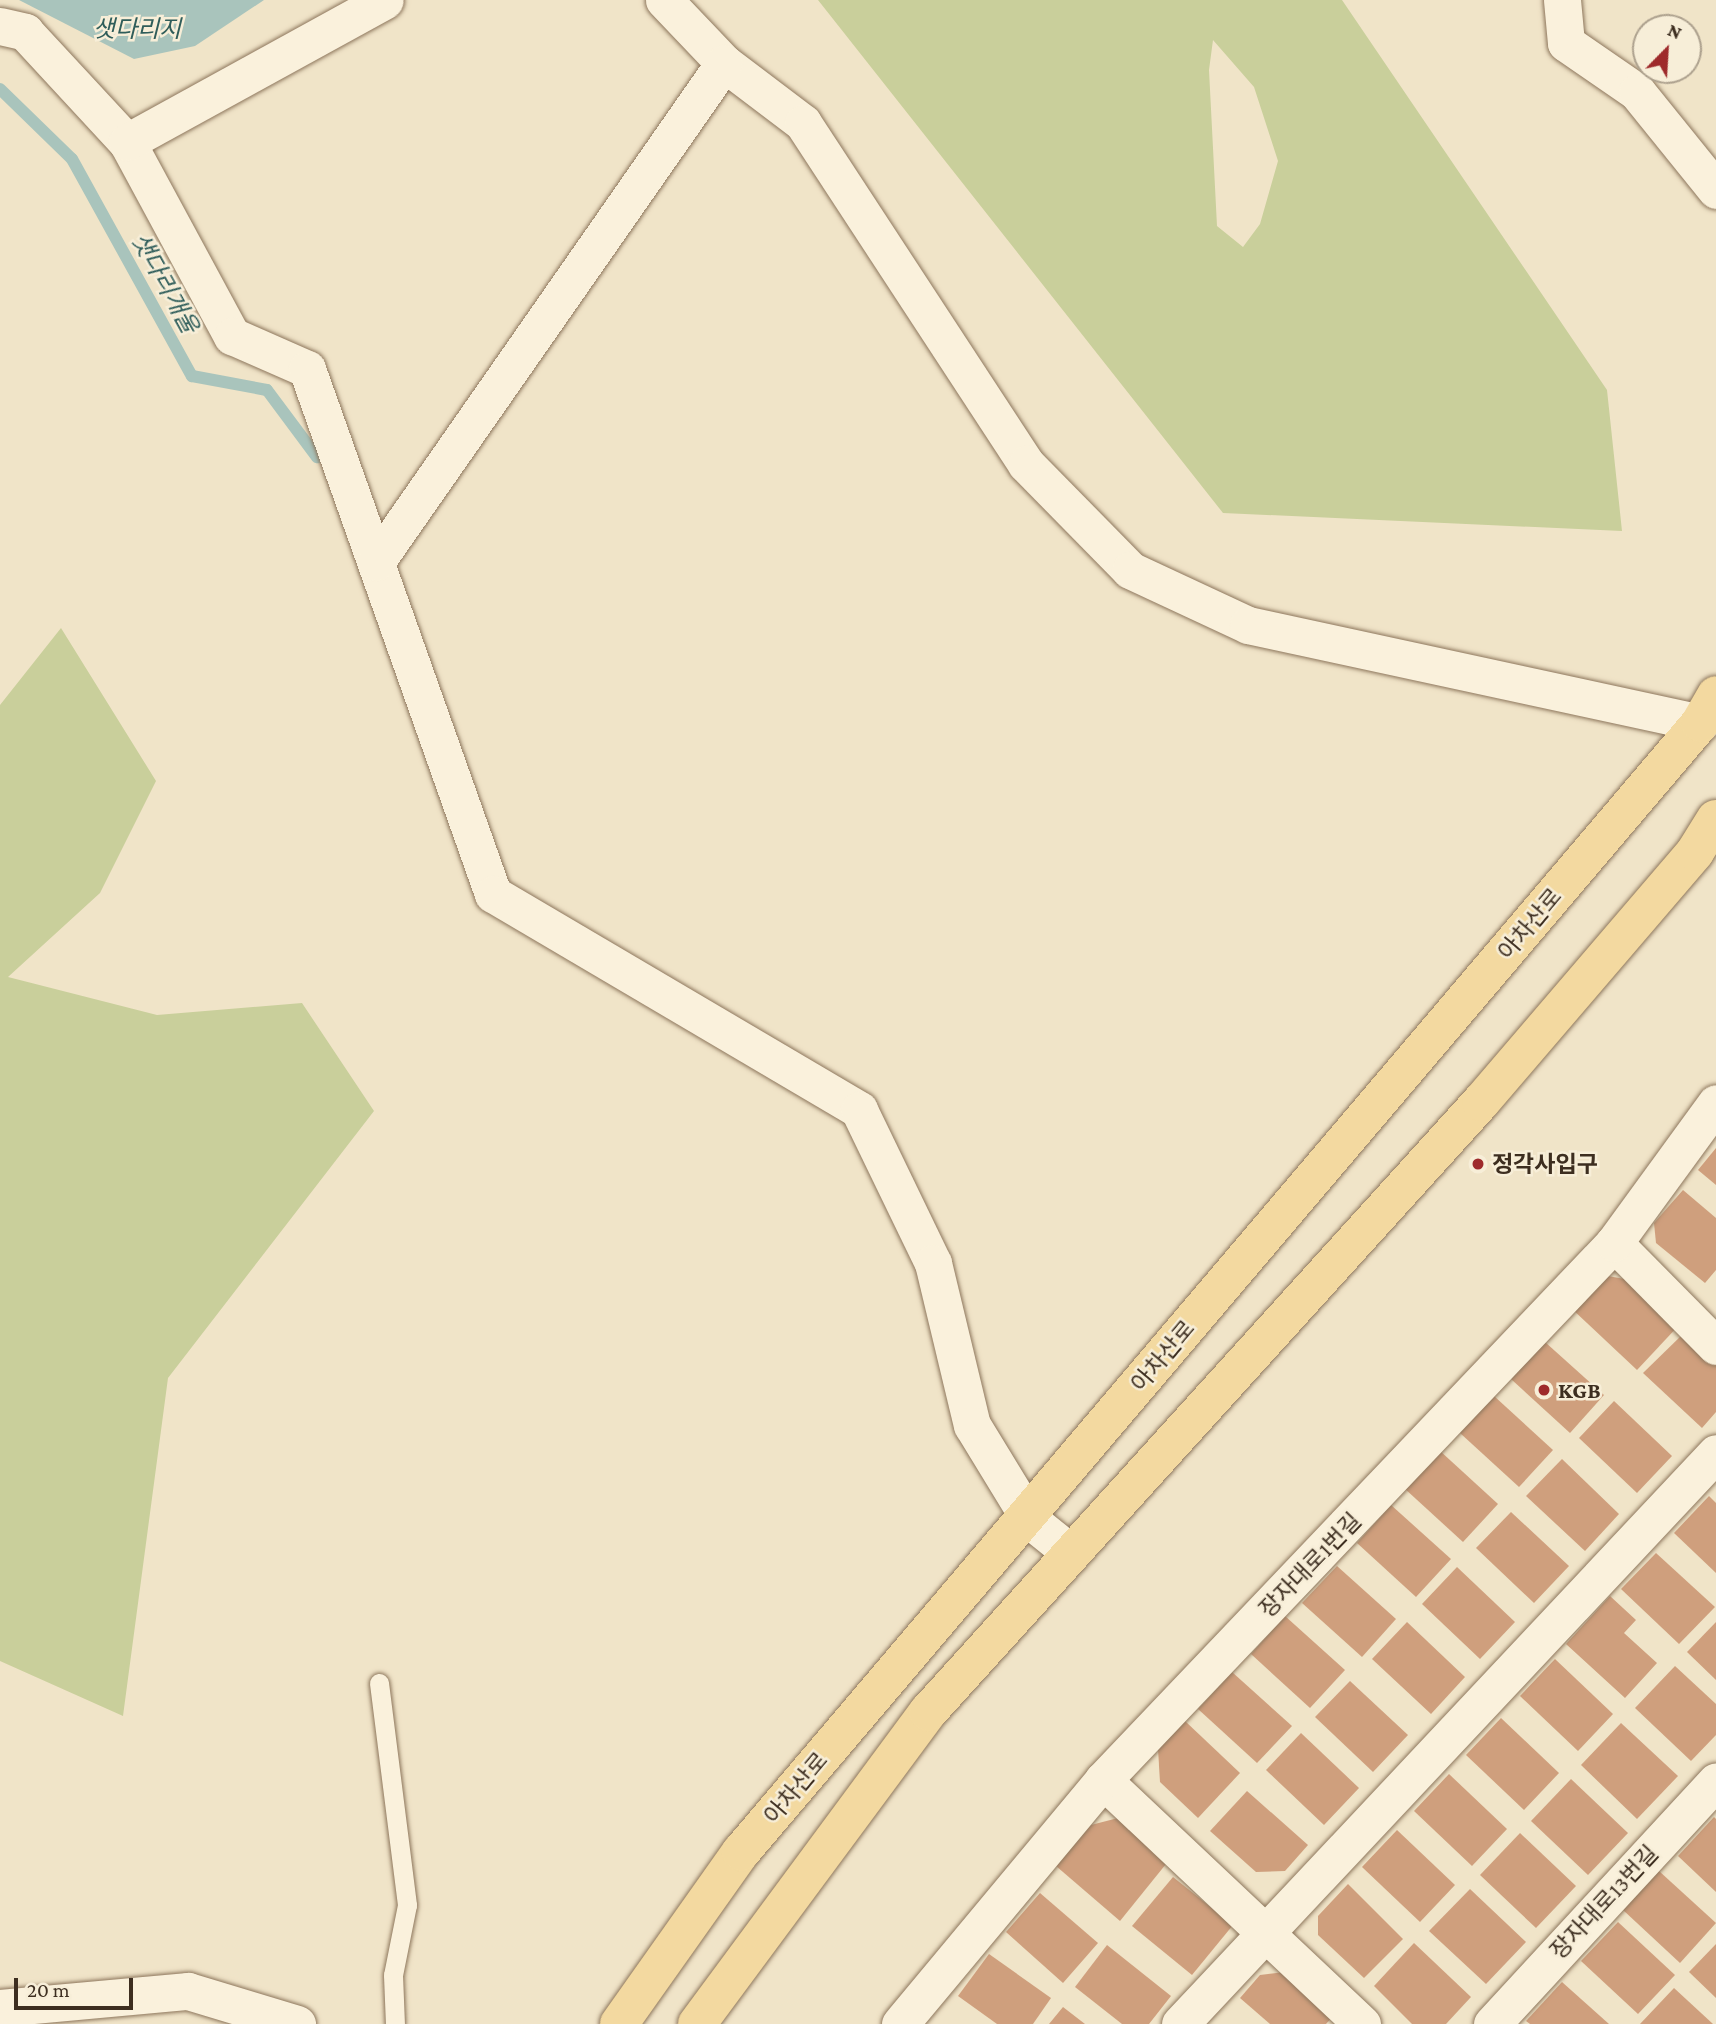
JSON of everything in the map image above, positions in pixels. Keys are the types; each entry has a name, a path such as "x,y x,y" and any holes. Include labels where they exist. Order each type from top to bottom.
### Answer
{"main road":[{"name":"아차산로","path":"619,2024 741,1853 1708,709"},
{"path":"697,2024 928,1712 1481,1101 1695,852 1716,819"}],"street":[{"path":"127,142 385,0"},
{"path":"664,0 723,63 803,123 1026,464 1130,570 1248,625 1708,709"},
{"path":"1562,0 1566,43 1637,92 1716,190"},
{"path":"0,26 25,32 127,142 232,336 307,369 493,894 859,1110 933,1263 972,1425 1028,1514 1071,1553"},
{"path":"376,562 723,63"},
{"name":"장자대로1번길","path":"900,2024 1102,1780 1615,1242 1716,1103"},
{"path":"1615,1242 1716,1346"},
{"path":"1180,2024 1266,1929 1716,1453"},
{"path":"1102,1780 1266,1929 1362,2024"},
{"name":"장자대로13번길","path":"1492,2024 1716,1781"},
{"path":"0,2008 188,1991 297,2024"}],"lane":[{"path":"379,1683 407,1905 393,1975 395,2024"}],"green space":[{"path":"818,0 1342,0 1607,390 1622,531 1223,513","holes":["1213,40 1254,87 1278,161 1260,224 1243,247 1217,226 1209,70"]},
{"path":"61,628 156,781 100,893 8,977 157,1015 302,1003 374,1111 168,1378 123,1716 0,1661 0,705"}],"water":[{"name":"샛다리지","path":"19,0 264,0 195,46 134,59"}],"building":[{"path":"1716,1148 1716,1185 1698,1170"},
{"path":"1683,1190 1716,1218 1716,1270 1705,1283 1656,1243 1654,1223"},
{"path":"1602,1275 1636,1281 1681,1323 1637,1370 1571,1308"},
{"path":"1684,1333 1716,1362 1716,1412 1702,1428 1643,1373"},
{"path":"1545,1342 1604,1395 1570,1433 1511,1379"},
{"path":"1494,1396 1553,1450 1519,1487 1460,1433"},
{"path":"1614,1401 1672,1456 1637,1493 1579,1438"},
{"path":"1439,1450 1498,1504 1463,1542 1404,1488"},
{"path":"1562,1459 1619,1514 1585,1551 1526,1496"},
{"path":"1709,1496 1716,1503 1716,1573 1674,1533"},
{"path":"1391,1505 1451,1559 1416,1597 1357,1543"},
{"path":"1511,1512 1569,1566 1534,1603 1476,1548"},
{"path":"1656,1553 1715,1607 1679,1644 1621,1589"},
{"path":"1337,1566 1396,1619 1362,1657 1302,1603"},
{"path":"1457,1567 1515,1622 1480,1659 1422,1604"},
{"path":"1610,1596 1636,1620 1624,1633 1657,1663 1625,1698 1566,1644"},
{"path":"1285,1616 1345,1670 1310,1708 1251,1654"},
{"path":"1407,1622 1465,1677 1431,1714 1372,1659"},
{"path":"1716,1622 1716,1680 1687,1652"},
{"path":"1555,1659 1613,1714 1578,1751 1520,1696"},
{"path":"1675,1666 1716,1704 1716,1735 1691,1761 1635,1708"},
{"path":"1232,1672 1292,1726 1257,1763 1198,1709"},
{"path":"1350,1681 1408,1735 1373,1772 1315,1717"},
{"path":"1501,1718 1559,1773 1524,1810 1466,1755"},
{"path":"1185,1721 1240,1773 1198,1818 1160,1782 1158,1749"},
{"path":"1621,1723 1678,1776 1637,1819 1581,1765"},
{"path":"1301,1733 1359,1788 1324,1825 1266,1770"},
{"path":"1449,1774 1507,1829 1472,1866 1414,1811"},
{"path":"1571,1779 1628,1833 1588,1875 1531,1821"},
{"path":"1247,1791 1308,1845 1285,1871 1256,1872 1210,1831"},
{"path":"1714,1817 1716,1819 1716,1892 1678,1856"},
{"path":"1118,1818 1166,1864 1120,1921 1056,1866 1091,1825"},
{"path":"1397,1830 1455,1885 1420,1922 1362,1867"},
{"path":"1520,1833 1576,1886 1536,1928 1480,1875"},
{"path":"1659,1871 1716,1923 1680,1963 1623,1910"},
{"path":"1173,1877 1233,1925 1192,1975 1132,1926"},
{"path":"1348,1884 1403,1939 1364,1978 1318,1935 1318,1916"},
{"path":"1470,1889 1526,1942 1486,1984 1429,1931"},
{"path":"1040,1893 1098,1943 1063,1983 1006,1932"},
{"path":"1618,1922 1675,1975 1638,2014 1581,1961"},
{"path":"1414,1943 1471,1997 1446,2024 1412,2024 1374,1986"},
{"path":"1716,1944 1716,1998 1689,1972"},
{"path":"1107,1945 1171,1996 1149,2024 1122,2024 1075,1987"},
{"path":"989,1954 1051,1998 1033,2024 997,2024 958,1996"},
{"path":"1285,1972 1334,2015 1326,2024 1270,2024 1240,1998 1260,1975"},
{"path":"1562,1982 1609,2024 1530,2024 1526,2021"},
{"path":"1674,1988 1713,2024 1640,2024"},
{"path":"1063,2007 1085,2024 1049,2024"}],"waterway":[{"name":"샛다리개울","path":"0,89 72,159 192,376 267,390 317,457"}],"place":[{"name":"정각사입구","path":"1478,1164"},
{"name":"KGB","path":"1544,1390"}]}
